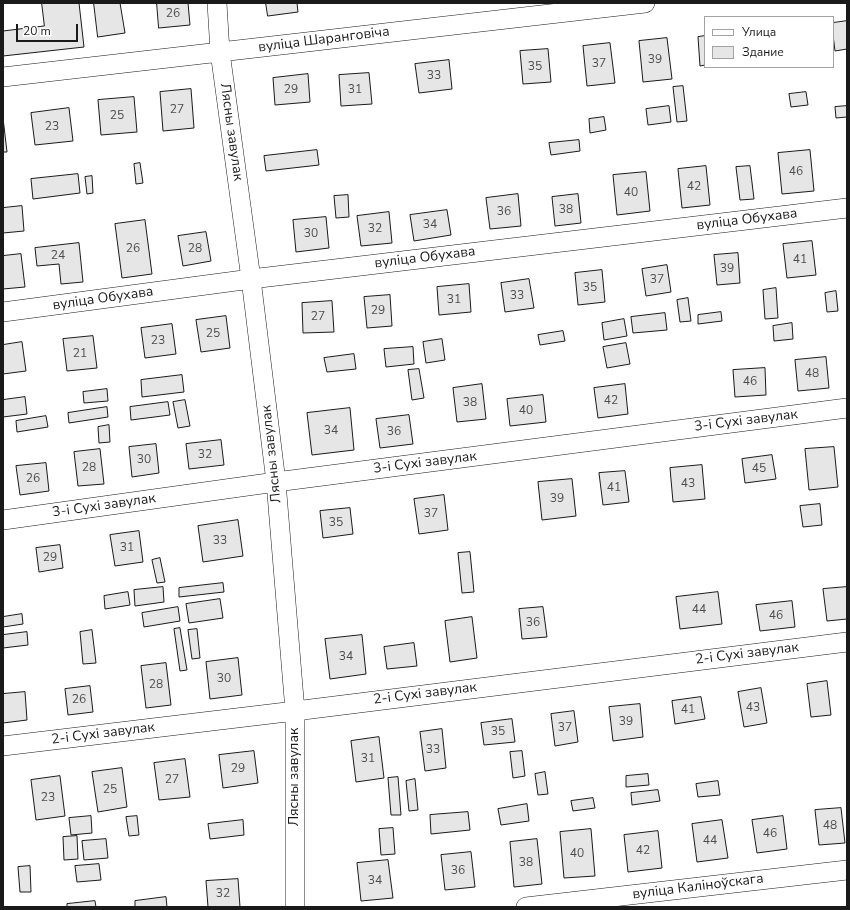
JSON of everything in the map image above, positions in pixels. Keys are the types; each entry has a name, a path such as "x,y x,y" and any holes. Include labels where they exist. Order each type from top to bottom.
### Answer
{"street":[{"name":"Лясны завулак","path":"217,3 220,52 251,279 276,482 295,711 295,907"},
{"name":"вуліца Шаранговіча","path":"3,76 645,3"},
{"name":"вуліца Обухава","path":"3,312 251,279 847,208"},
{"name":"3-і Сухі завулак","path":"3,520 276,482 847,408"},
{"name":"2-і Сухі завулак","path":"3,746 847,642"},
{"name":"вуліца Каліноўскага","path":"526,907 847,870"}],"building":[{"path":"42,3 79,3 84,47 3,56 3,31 44,26"},
{"path":"94,3 120,3 125,33 98,37"},
{"path":"157,3 188,3 190,25 159,28"},
{"path":"266,3 297,3 298,12 268,16"},
{"path":"847,21 847,49 835,51 834,23"},
{"path":"704,36 704,65 700,66 698,37"},
{"path":"667,38 672,79 643,82 639,41"},
{"path":"610,43 615,83 587,86 583,46"},
{"path":"548,49 551,82 523,84 520,51"},
{"path":"449,60 452,89 419,93 415,64"},
{"path":"369,73 372,104 341,106 339,75"},
{"path":"308,74 310,102 275,105 273,78"},
{"path":"683,86 687,121 677,122 673,87"},
{"path":"191,89 194,128 163,131 160,92"},
{"path":"806,92 808,105 791,107 789,94"},
{"path":"134,97 137,132 101,135 98,100"},
{"path":"669,106 671,122 648,125 646,109"},
{"path":"847,106 847,117 836,118 835,107"},
{"path":"69,108 73,141 35,145 31,113"},
{"path":"604,117 606,130 590,133 589,119"},
{"path":"3,118 7,152 3,152"},
{"path":"579,140 580,151 551,155 549,143"},
{"path":"317,150 319,165 266,171 264,156"},
{"path":"810,150 814,191 782,194 778,153"},
{"path":"140,163 143,183 136,184 134,164"},
{"path":"706,166 710,205 682,208 678,169"},
{"path":"750,166 754,199 740,200 736,167"},
{"path":"646,172 650,211 617,215 613,175"},
{"path":"78,174 80,193 33,199 31,179"},
{"path":"92,176 93,193 87,194 85,177"},
{"path":"518,194 521,226 490,229 486,198"},
{"path":"578,194 581,223 555,226 552,197"},
{"path":"348,195 349,217 336,218 334,196"},
{"path":"22,206 24,231 3,233 3,208"},
{"path":"447,210 451,235 414,241 410,215"},
{"path":"389,212 392,243 361,246 357,216"},
{"path":"326,217 329,248 296,252 293,220"},
{"path":"145,220 152,274 122,278 115,224"},
{"path":"206,232 211,261 183,266 178,236"},
{"path":"812,241 816,275 787,278 783,244"},
{"path":"79,243 83,282 61,284 59,264 37,266 35,248"},
{"path":"738,253 740,283 717,285 714,255"},
{"path":"21,254 25,287 3,289 3,256"},
{"path":"667,265 671,292 646,296 642,269"},
{"path":"602,270 605,302 578,305 575,273"},
{"path":"529,279 534,308 505,312 501,283"},
{"path":"469,284 471,312 439,315 437,287"},
{"path":"776,288 778,318 765,319 763,290"},
{"path":"836,291 838,311 827,312 825,293"},
{"path":"390,295 392,326 367,328 364,297"},
{"path":"688,298 691,321 680,322 677,300"},
{"path":"332,301 334,332 303,333 302,303"},
{"path":"721,312 722,321 698,324 698,315"},
{"path":"665,313 667,330 633,333 631,317"},
{"path":"226,316 230,348 201,352 196,320"},
{"path":"624,319 627,336 604,340 602,323"},
{"path":"792,323 793,339 774,341 773,326"},
{"path":"172,324 176,354 145,358 141,328"},
{"path":"563,331 565,341 540,345 538,335"},
{"path":"93,336 97,368 67,371 63,339"},
{"path":"442,339 445,360 426,363 423,342"},
{"path":"22,342 26,371 3,374 3,345"},
{"path":"626,343 630,364 607,368 603,347"},
{"path":"413,347 414,364 386,367 384,349"},
{"path":"354,354 356,369 327,372 324,358"},
{"path":"826,357 829,388 798,391 795,360"},
{"path":"765,368 766,395 735,397 733,370"},
{"path":"419,369 424,398 412,400 408,370"},
{"path":"182,375 184,392 142,397 141,380"},
{"path":"482,384 486,419 457,422 453,388"},
{"path":"625,384 628,414 598,418 594,388"},
{"path":"107,389 108,401 84,403 83,392"},
{"path":"543,395 546,422 510,426 507,399"},
{"path":"25,397 27,414 3,417 3,400"},
{"path":"185,400 190,426 178,428 173,402"},
{"path":"168,402 170,415 131,420 130,407"},
{"path":"107,407 108,417 69,423 68,413"},
{"path":"350,408 354,450 312,455 307,413"},
{"path":"409,415 413,444 380,448 376,419"},
{"path":"46,416 48,427 17,432 16,421"},
{"path":"109,425 110,442 99,443 98,427"},
{"path":"221,440 224,465 189,469 186,444"},
{"path":"156,444 159,473 132,477 129,447"},
{"path":"834,447 838,487 809,490 805,449"},
{"path":"100,449 104,484 78,486 74,452"},
{"path":"772,455 776,479 745,483 742,459"},
{"path":"46,463 49,491 20,495 16,466"},
{"path":"702,465 705,499 673,502 670,468"},
{"path":"625,471 629,502 603,505 599,473"},
{"path":"572,479 576,516 542,520 538,482"},
{"path":"444,495 448,530 419,534 414,499"},
{"path":"820,504 822,525 803,527 800,506"},
{"path":"350,508 353,534 323,538 320,511"},
{"path":"238,520 243,556 203,562 198,526"},
{"path":"139,531 143,562 115,566 110,535"},
{"path":"60,545 63,568 39,572 36,548"},
{"path":"470,552 474,592 462,593 458,553"},
{"path":"160,558 165,582 157,583 152,560"},
{"path":"223,583 224,592 179,597 179,588"},
{"path":"163,587 164,602 135,606 134,590"},
{"path":"847,587 847,619 827,621 823,589"},
{"path":"128,592 130,605 105,609 104,596"},
{"path":"718,592 722,624 680,629 676,597"},
{"path":"220,599 223,618 189,623 186,604"},
{"path":"792,601 795,627 760,631 756,605"},
{"path":"178,607 180,621 144,627 142,613"},
{"path":"543,607 547,637 522,639 519,609"},
{"path":"22,614 23,624 3,627 3,617"},
{"path":"472,617 477,658 450,662 445,621"},
{"path":"180,628 187,670 180,671 174,629"},
{"path":"197,629 200,658 192,659 188,630"},
{"path":"92,630 96,663 83,664 80,632"},
{"path":"27,632 28,645 3,648 3,635"},
{"path":"362,635 366,674 330,679 325,639"},
{"path":"414,643 417,666 387,669 384,647"},
{"path":"238,658 242,695 210,699 206,662"},
{"path":"166,663 171,705 146,708 141,666"},
{"path":"827,681 831,715 811,717 807,684"},
{"path":"90,686 93,712 68,715 65,689"},
{"path":"761,688 767,723 744,727 738,692"},
{"path":"25,692 27,720 3,723 3,694"},
{"path":"701,697 705,719 675,724 672,701"},
{"path":"640,704 643,737 613,741 609,707"},
{"path":"574,711 578,742 555,746 551,714"},
{"path":"512,719 515,742 484,745 481,723"},
{"path":"442,729 446,768 425,771 420,732"},
{"path":"379,737 384,778 356,782 351,741"},
{"path":"254,751 258,783 223,788 219,755"},
{"path":"522,751 525,776 513,778 510,752"},
{"path":"185,759 190,797 159,800 154,763"},
{"path":"122,768 127,807 98,812 92,772"},
{"path":"545,772 548,794 538,795 535,774"},
{"path":"648,774 649,785 626,787 626,776"},
{"path":"60,776 65,816 36,820 31,780"},
{"path":"398,777 401,815 391,815 388,778"},
{"path":"415,779 418,810 409,811 406,781"},
{"path":"718,781 720,795 698,797 696,784"},
{"path":"658,790 660,801 632,805 631,793"},
{"path":"593,798 595,808 573,811 571,801"},
{"path":"527,804 529,821 501,825 498,809"},
{"path":"841,808 845,843 819,845 815,810"},
{"path":"468,812 470,830 431,834 430,815"},
{"path":"91,816 92,833 71,835 69,818"},
{"path":"137,816 139,835 129,836 126,817"},
{"path":"783,816 787,849 757,853 752,820"},
{"path":"243,820 244,835 210,839 208,824"},
{"path":"722,820 728,858 697,862 692,824"},
{"path":"393,828 395,854 381,855 379,829"},
{"path":"591,829 595,876 564,878 560,832"},
{"path":"658,831 662,868 628,872 624,835"},
{"path":"77,836 78,859 64,860 63,837"},
{"path":"106,839 108,858 84,860 82,841"},
{"path":"537,839 542,884 514,887 510,842"},
{"path":"471,852 475,887 445,890 441,855"},
{"path":"388,860 393,898 361,901 357,863"},
{"path":"99,864 101,880 77,882 75,866"},
{"path":"30,866 31,892 20,892 18,867"},
{"path":"238,879 240,907 208,907 206,881"},
{"path":"166,897 167,907 135,907 135,901"},
{"path":"95,901 96,907 67,907 67,904"}]}
